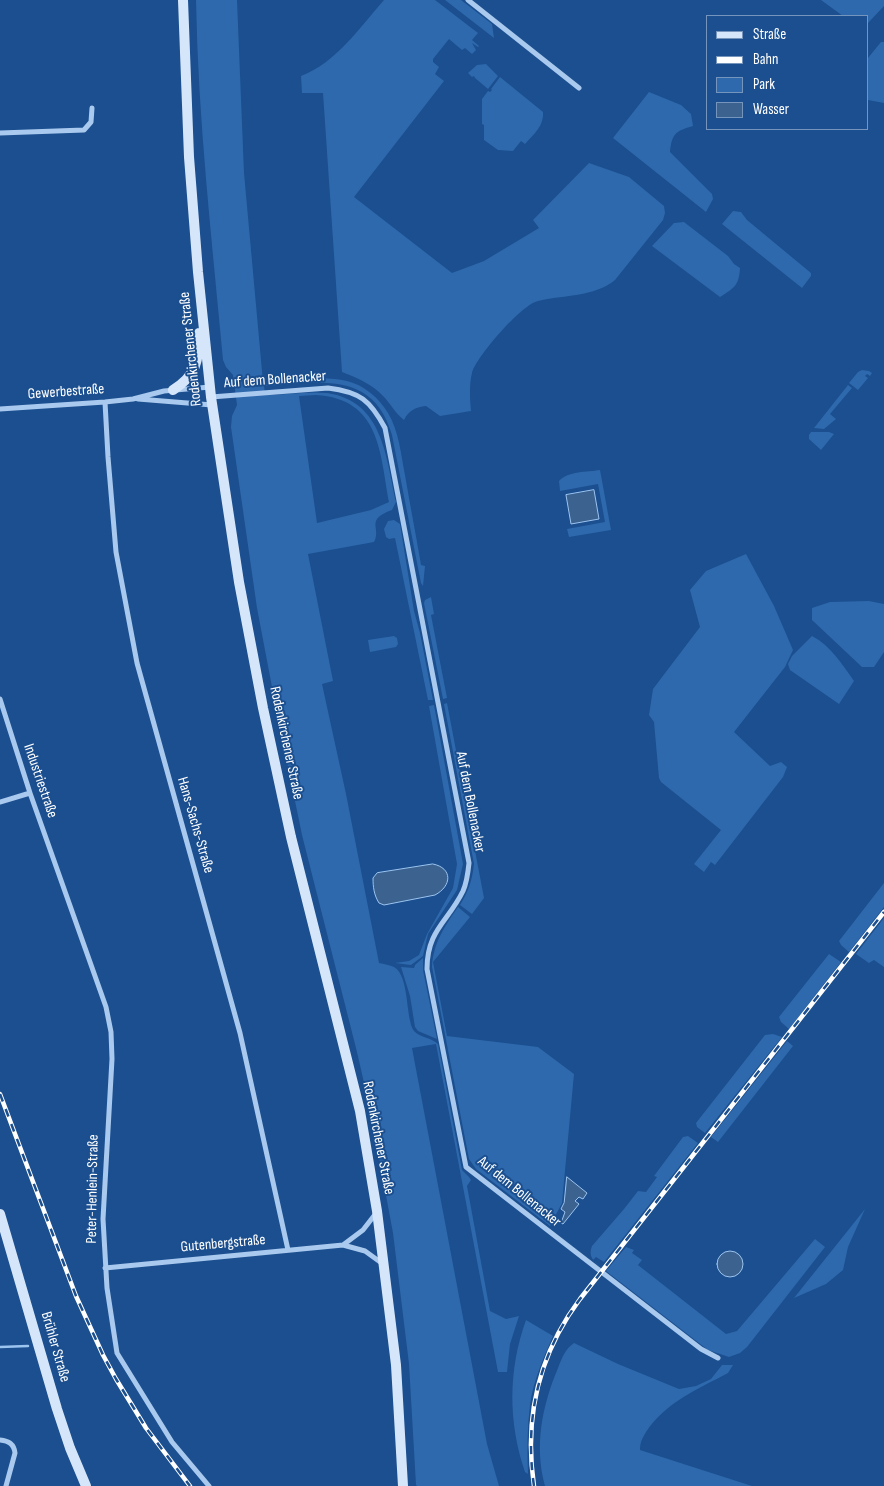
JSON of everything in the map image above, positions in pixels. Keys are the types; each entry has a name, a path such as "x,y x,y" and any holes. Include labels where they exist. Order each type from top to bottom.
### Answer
{"main road":[{"name":"Rodenkirchener Straße","path":"183,0 189,158 211,396 239,582 263,708 290,837 360,1111 385,1265 396,1365 403,1486"},
{"path":"173,390 189,377 196,366 202,310"},
{"name":"Brühler Straße","path":"0,1214 57,1409 70,1448 86,1486"}],"street":[{"path":"468,0 579,88"},
{"path":"0,133 84,130 91,122 92,108"},
{"name":"Auf dem Bollenacker","path":"211,396 328,388 345,390 358,395 375,410 385,428 469,863 467,880 463,890 431,941 427,955 427,969 466,1167 701,1349 718,1358"},
{"name":"Gewerbestraße","path":"133,399 173,390 211,396"},
{"name":"Gewerbestraße","path":"0,409 133,399 211,396"},
{"name":"Hans-Sachs-Straße","path":"105,402 116,552 137,663 240,1033 288,1250"},
{"name":"Industriestraße","path":"0,699 30,793 58,871"},
{"path":"0,802 30,793"},
{"name":"Peter-Henlein-Straße","path":"58,871 106,1008 111,1032 112,1059 103,1219 105,1268 110,1313 118,1353 172,1442 209,1486"},
{"path":"343,1245 363,1230 377,1211"},
{"path":"343,1245 365,1251 385,1265"},
{"name":"Gutenbergstraße","path":"105,1268 343,1245"},
{"path":"0,1440 9,1442 15,1448 6,1486"}],"green space":[{"path":"196,0 237,0 244,173 263,382 326,378 347,381 359,386 380,402 388,413 392,420 401,451 421,565 425,566 423,586 392,435 383,414 372,399 357,390 341,385 304,383 264,386 265,395 327,393 346,398 360,407 371,419 379,434 389,467 396,502 392,510 378,517 374,542 308,554 333,681 322,684 379,963 394,967 403,979 409,1017 414,1031 438,1044 462,1170 471,1180 467,1186 490,1311 506,1319 519,1316 510,1344 507,1372 498,1372 436,1044 412,1048 487,1444 499,1486 416,1485 409,1364 393,1233 370,1109 357,1052 302,835 257,608 231,427 232,416 237,405 233,375 223,360 206,180","holes":["316,395 337,399 353,406 365,417 373,431 379,447 389,502 371,510 317,523 299,396"]},
{"path":"384,0 435,0 478,33 472,40 479,46 472,43 476,50 472,54 465,48 462,50 449,39 433,59 433,62 439,67 435,74 444,81 354,197 452,273 484,261 539,228 533,220 589,163 629,177 664,206 665,213 663,220 615,280 607,286 588,293 538,301 531,304 511,321 490,344 475,365 470,382 471,411 440,416 426,406 422,406 411,411 404,420 374,388 342,372 323,93 302,93 301,76 314,70 347,43"},
{"path":"445,0 461,0 492,24 494,38"},
{"path":"821,0 884,0 884,6 869,22 869,15 842,15"},
{"path":"881,42 884,42 884,103 869,100 869,57"},
{"path":"486,64 498,76 488,89 468,73 477,65"},
{"path":"500,77 543,112 538,130 525,144 521,141 513,151 498,150 484,140 482,99 488,91 492,90"},
{"path":"649,92 681,105 691,114 693,126 678,132 673,137 670,152 712,194 713,199 706,212 613,138"},
{"path":"733,211 741,212 747,220 811,273 811,276 802,288 722,224"},
{"path":"684,222 728,256 740,268 735,286 720,297 652,246 674,223"},
{"path":"862,370 872,373 870,376 867,374 865,376 868,378 858,390 849,383"},
{"path":"848,385 852,388 830,414 836,419 824,429 814,428"},
{"path":"811,432 829,432 834,434 821,450 809,439"},
{"path":"600,470 611,530 569,537 567,529 605,522 598,484 560,491 559,481 567,475"},
{"path":"394,520 400,524 414,611 433,700 428,700 395,538 389,539 386,537 384,529 388,521"},
{"path":"746,554 774,606 793,650 785,667 734,732 770,766 781,762 787,767 783,777 715,865 711,862 704,872 694,864 721,830 661,782 659,778 654,722 649,715 653,689 700,627 690,590 706,571"},
{"path":"431,597 434,614 431,615 447,698 443,699 424,603 425,600"},
{"path":"869,601 884,604 884,652 874,667 862,667 812,620 812,608 830,602"},
{"path":"394,636 397,638 398,644 396,647 370,652 368,640"},
{"path":"812,636 830,650 854,681 839,704 790,670 788,664 792,656"},
{"path":"447,703 484,898 472,914 460,905 470,885 474,864 444,704"},
{"path":"434,705 463,864 457,890 428,934 423,956 411,965 395,963 409,961 419,955 427,934 453,888 457,864 429,706"},
{"path":"884,883 884,907 849,952 839,941"},
{"path":"458,907 470,917 433,962 447,1036 538,1047 574,1074 562,1203 550,1226 476,1169 469,1159 432,967 433,958 437,942"},
{"path":"884,918 884,967 874,960 869,963 856,954"},
{"path":"829,954 841,962 789,1029 781,1022 779,1017"},
{"path":"423,958 423,970 437,1039 418,1031 415,1027 410,996 401,967 414,968"},
{"path":"773,1034 782,1037 705,1133 697,1127 696,1123 765,1035"},
{"path":"787,1041 793,1046 718,1142 711,1137"},
{"path":"688,1136 698,1143 604,1262 596,1257 593,1260 591,1255 592,1246 638,1191 646,1192 657,1177 654,1176 683,1137"},
{"path":"865,1209 848,1247 843,1270 826,1284 794,1298"},
{"path":"815,1239 825,1247 747,1347 740,1353 729,1357 708,1350 606,1271 626,1247 634,1250 632,1253 642,1260 638,1265 726,1334 737,1331"},
{"path":"526,1320 553,1336 539,1369 531,1396 527,1448 528,1474 525,1472 515,1434 512,1396 516,1358"},
{"path":"574,1343 618,1364 679,1389 696,1386 711,1379 722,1365 733,1365 728,1373 683,1397 663,1412 646,1432 640,1445 640,1450 752,1486 545,1486 540,1456 541,1426 544,1411 552,1382 561,1361 566,1351"}],"water":[{"path":"594,490 599,519 571,524 566,495"},
{"path":"433,864 440,866 447,873 447,882 441,891 435,895 384,905 379,903 373,885 373,878 377,873"},
{"path":"567,1177 587,1193 583,1199 579,1197 575,1201 579,1204 563,1224 561,1223 565,1212 561,1209 564,1203"},
{"path":"730,1251 739,1255 743,1264 739,1273 730,1277 721,1273 717,1264 721,1255"}],"waterway":[{"path":"0,1347 28,1346"}],"railway":[{"path":"534,1486 531,1461 533,1411 545,1364 566,1320 580,1299 884,912"},
{"path":"0,1094 76,1296 103,1355 146,1428 190,1486"}]}
